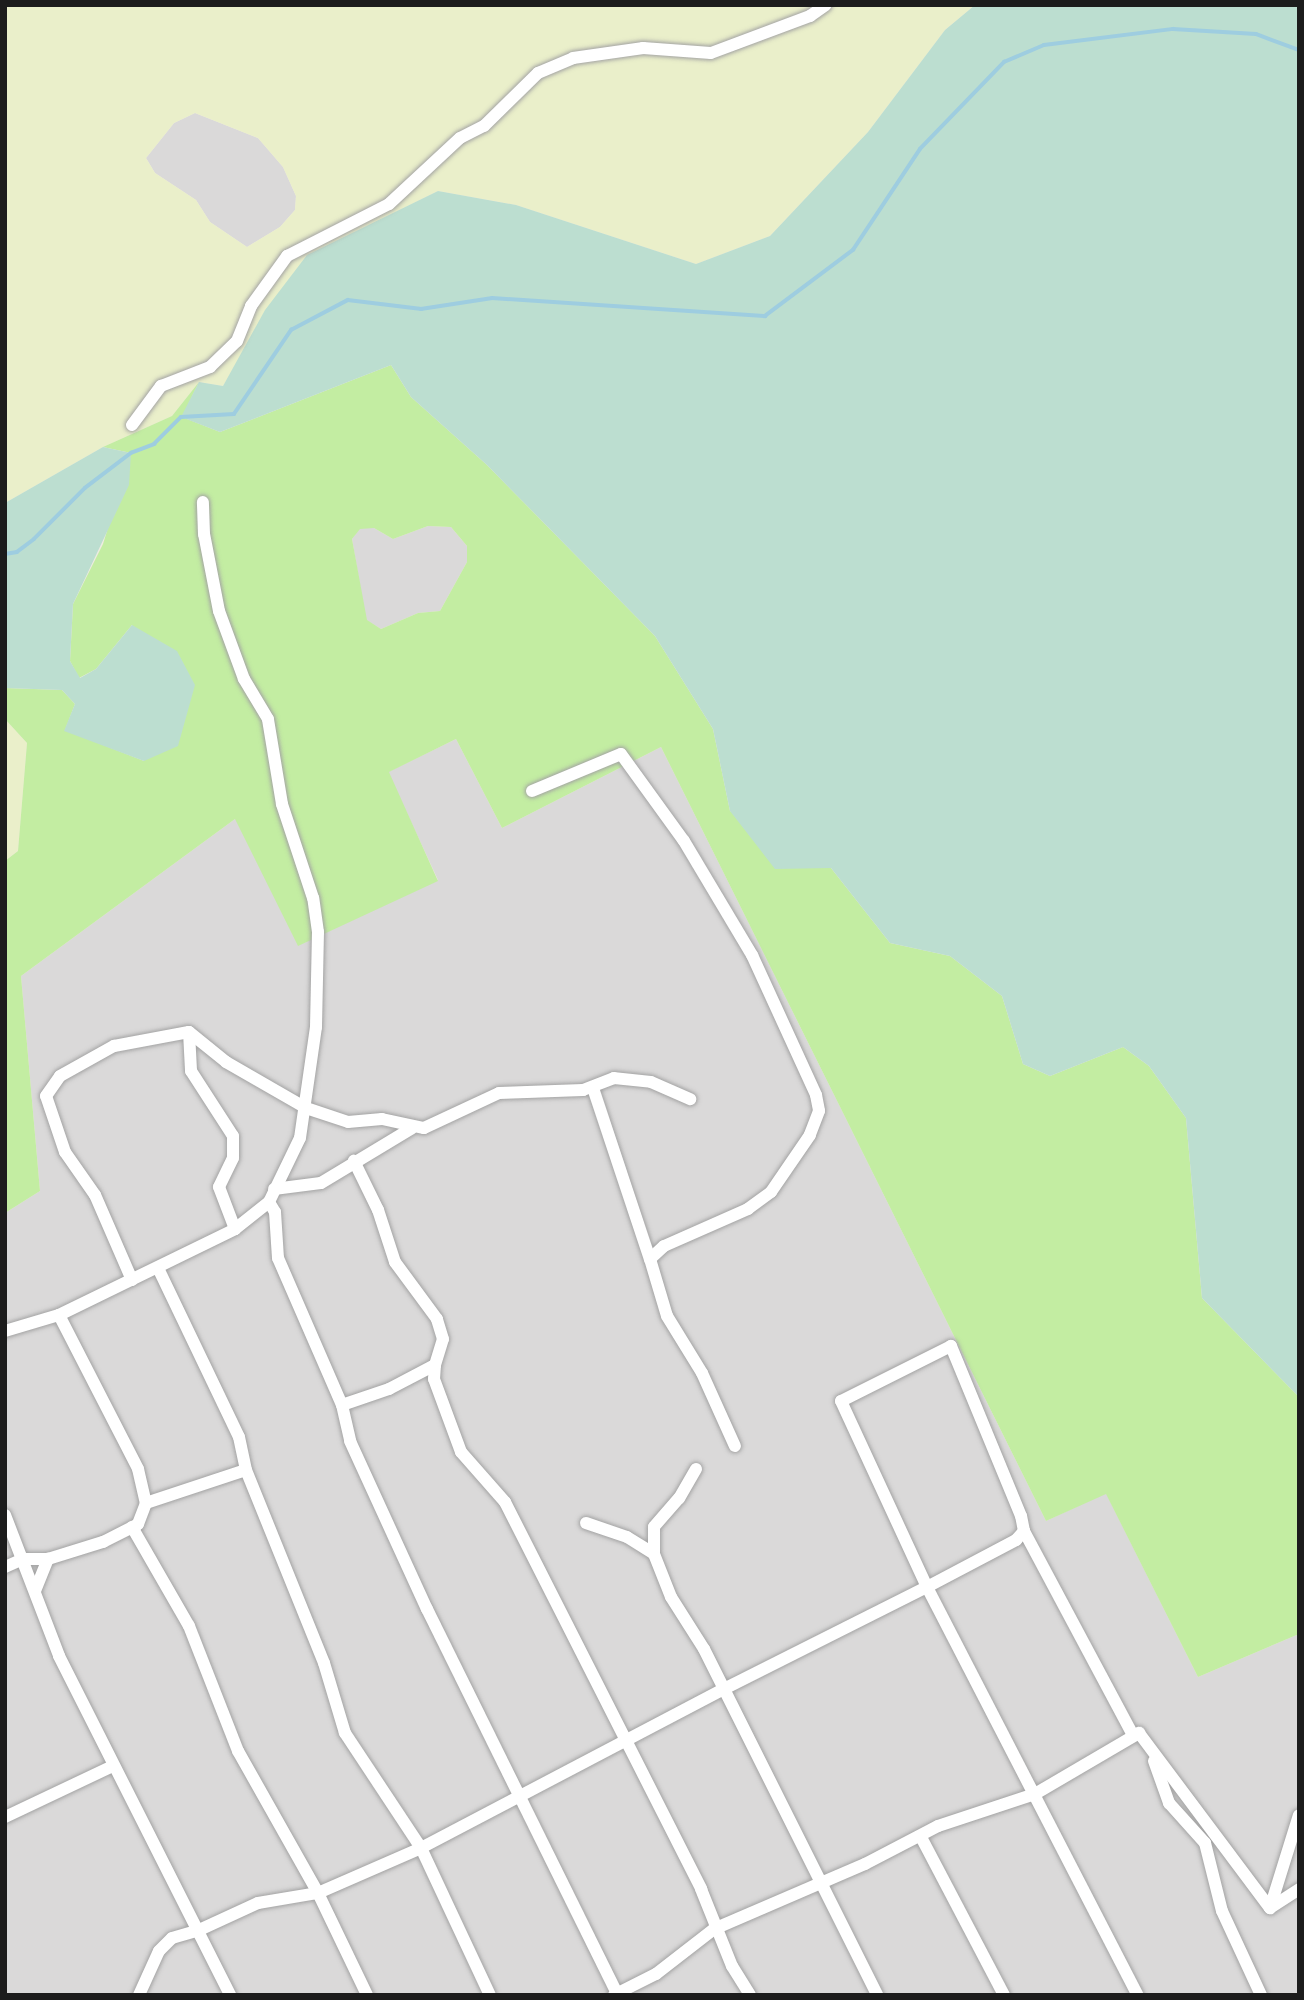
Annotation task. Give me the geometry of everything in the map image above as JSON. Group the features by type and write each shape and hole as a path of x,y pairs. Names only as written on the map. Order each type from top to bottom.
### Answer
{"street":[{"path":"132,425 161,386 210,367 237,341 251,306 287,256 389,204 460,138 484,126 538,73 573,58 643,48 711,53 810,16 826,5"},
{"path":"5,1331 58,1315 235,1229 271,1195 300,1138 306,1108 318,968 313,898 282,804 268,719 244,678 219,611 204,534 203,502"},
{"path":"532,791 621,754 684,841 752,955 816,1095 819,1111 810,1135 771,1192 748,1209 664,1246 650,1259"},
{"path":"189,1032 191,1072 233,1136 233,1158 219,1187 235,1229"},
{"path":"132,1280 95,1195 65,1152 46,1096 60,1076 114,1046 189,1032 226,1062 306,1108 348,1122 382,1119 412,1128 424,1128 514,1089 593,1088 614,1079 633,1079 690,1099"},
{"path":"593,1088 667,1316 702,1373 735,1446"},
{"path":"271,1195 321,1183 412,1128"},
{"path":"354,1161 378,1210 395,1262 441,1326 443,1339 434,1379 461,1452 505,1502 623,1744 695,1877 714,1928 750,1995"},
{"path":"271,1195 278,1258 342,1405 350,1441 389,1528 524,1797 617,1994 656,1974 714,1928 920,1837 938,1826 1035,1794 1136,1734"},
{"path":"158,1268 228,1410 246,1470 324,1662 345,1733 421,1849 491,1995"},
{"path":"5,1567 23,1559 48,1559 103,1542 142,1519 146,1503 138,1469 58,1315"},
{"path":"1138,1995 927,1587 841,1401 951,1346 1011,1488 1024,1531 1136,1734 1169,1802 1205,1843 1222,1911 1261,1995"},
{"path":"342,1405 389,1389 435,1365"},
{"path":"696,1469 680,1498 654,1527 654,1554 671,1597 704,1649 722,1690 877,1995"},
{"path":"146,1503 246,1470"},
{"path":"5,1515 58,1656 111,1767 230,1995"},
{"path":"586,1522 627,1537 654,1554"},
{"path":"132,1527 189,1626 238,1751 318,1893 366,1995"},
{"path":"139,1995 159,1951 172,1938 197,1931 258,1903 318,1893 421,1849 524,1797 722,1690 927,1587 1016,1540 1024,1531"},
{"path":"35,1591 48,1559"},
{"path":"1136,1734 1270,1908"},
{"path":"5,1817 111,1767"},
{"path":"1270,1908 1299,1815"},
{"path":"920,1837 1004,1995"},
{"path":"1270,1908 1299,1889"}],"shaded area":[{"path":"195,113 258,138 283,167 296,196 295,210 280,227 247,247 210,222 196,200 155,173 146,158 174,123"},
{"path":"428,526 451,527 467,546 467,562 440,611 418,613 381,629 366,620 352,539 360,528 374,528 393,539"},
{"path":"456,739 502,828 661,747 1046,1521 1106,1493 1198,1677 1299,1634 1299,1995 5,1995 5,1213 40,1191 21,976 235,819 438,880 388,772"}],"green space":[{"path":"5,5 975,5 945,30 868,132 770,236 696,264 516,205 438,191 360,230 240,358 223,386 199,382 172,416 103,447 5,503","holes":["195,113 258,138 283,167 296,196 295,210 280,227 247,247 210,222 196,200 155,173 146,158 174,123"]},
{"path":"975,5 1299,5 1299,1397 1202,1298 1186,1118 1149,1066 1123,1047 1050,1076 1023,1064 1002,996 950,956 890,943 831,868 775,869 730,811 713,729 655,636 487,465 411,397 391,365 220,432 181,417 199,382 223,386 265,310 307,255 438,191 516,205 696,264 770,236 868,132 945,30"},
{"path":"391,365 411,397 487,465 655,636 713,729 730,811 831,868 890,943 950,956 1002,996 1023,1064 1050,1076 1123,1047 1149,1066 1186,1118 1202,1298 1299,1397 1299,1634 1198,1677 1106,1494 1046,1521 661,747 502,828 456,739 389,772 438,881 298,946 235,819 21,976 40,1191 5,1213 5,861 18,851 27,743 5,719 5,688 62,690 75,704 65,730 144,761 132,625 96,669 79,678 70,661 73,604 103,544 131,453 103,447 172,416 199,382 182,417 220,432","holes":["428,526 451,527 467,546 467,562 440,611 418,613 381,629 367,620 352,539 360,529 374,528 393,539"]},
{"path":"103,447 131,453 129,485 73,604 70,661 80,678 96,669 132,625 177,651 195,685 178,746 144,761 64,731 75,704 62,690 5,688 5,503"},
{"path":"5,719 27,743 18,851 5,861"}],"waterway":[{"path":"5,554 17,552 34,539 85,488 131,453 154,444 181,417 234,414 291,330 348,300 421,309 492,298 765,316 853,250 920,149 1004,62 1044,45 1173,29 1256,34 1299,50"}]}
